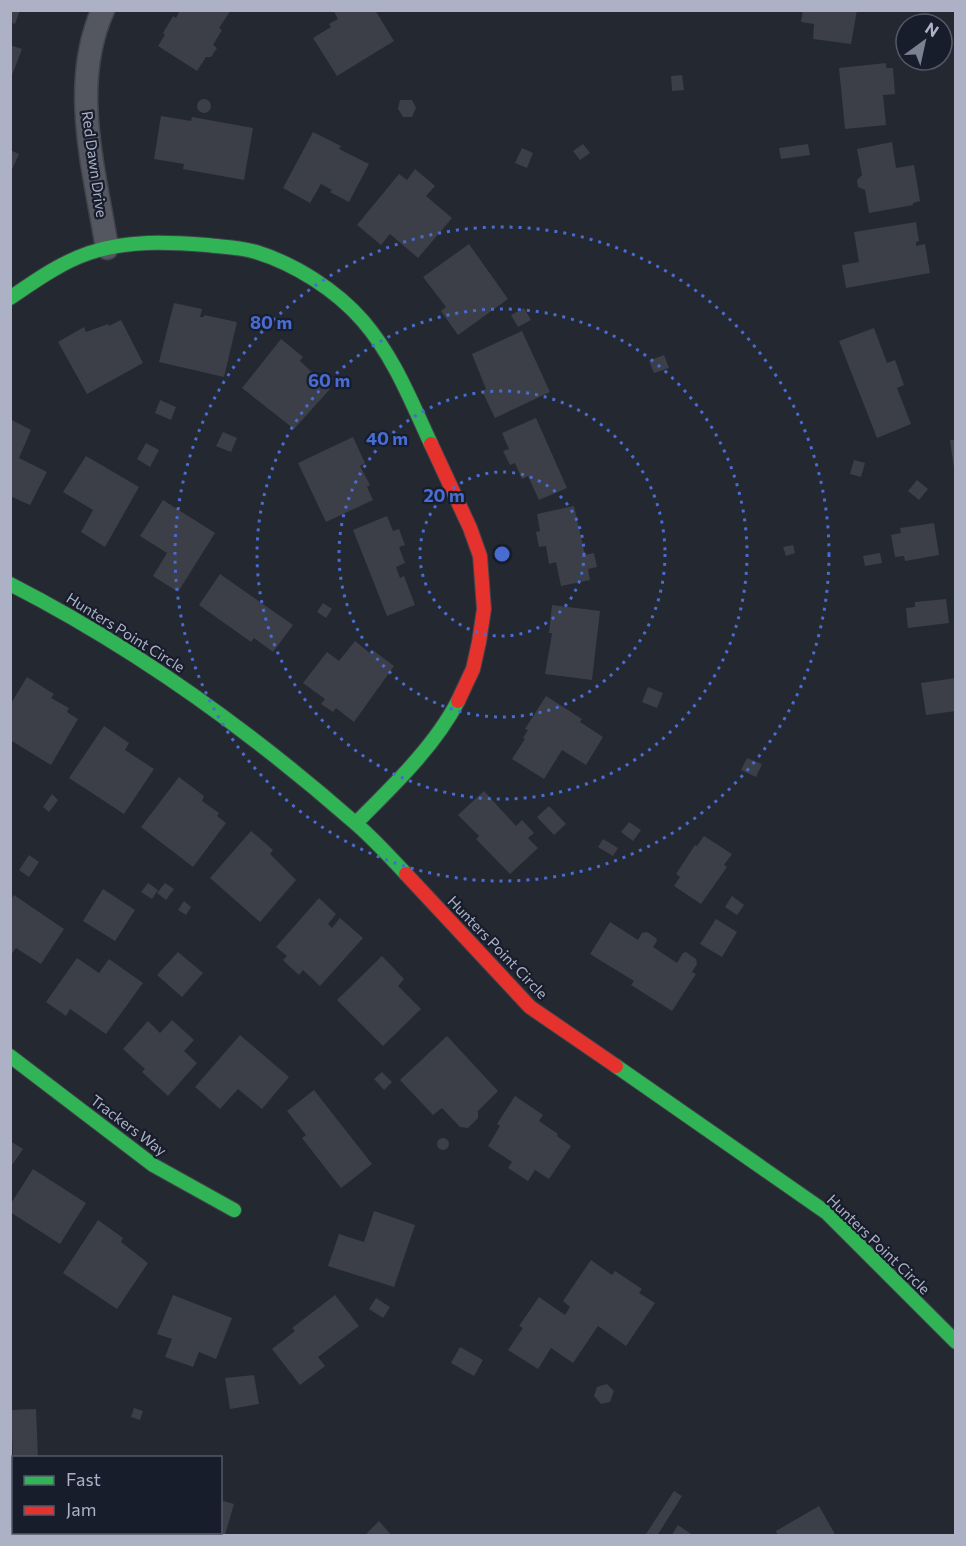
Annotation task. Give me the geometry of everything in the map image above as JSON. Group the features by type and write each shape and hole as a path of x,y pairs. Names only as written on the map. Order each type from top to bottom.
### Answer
{"street":[{"name":"Red Dawn Drive","path":"103,10 86,77 87,123 107,248"},
{"path":"10,298 70,262 97,250 163,241 244,249 294,270 321,286 353,310 379,340 394,363 470,528 480,556 484,609 473,669 446,724 385,794 356,823"},
{"name":"Hunters Point Circle","path":"10,584 61,611 200,698 356,823 530,1007 827,1213 956,1342"},
{"name":"Trackers Way","path":"10,1056 153,1165 234,1210"}],"building":[{"path":"10,10 20,10 15,24 10,22"},
{"path":"180,10 231,10 219,28 222,30 213,45 217,48 211,57 206,57 197,71 158,46 173,16 176,18"},
{"path":"333,10 375,10 394,41 337,76 313,38 331,27 329,24 338,19"},
{"path":"803,10 857,10 851,44 813,39 814,24 801,22"},
{"path":"10,45 22,49 11,78 10,78"},
{"path":"886,63 886,68 893,68 895,94 883,95 886,125 845,129 839,68"},
{"path":"682,75 684,90 672,91 671,76"},
{"path":"201,99 207,99 211,106 207,113 201,113 197,109 197,103"},
{"path":"400,100 412,100 416,108 412,117 403,117 398,109"},
{"path":"161,116 191,121 192,117 253,128 244,180 183,169 184,164 154,159"},
{"path":"313,132 341,146 339,149 369,164 349,202 330,192 332,190 321,184 310,203 283,188"},
{"path":"892,142 896,168 914,165 920,201 913,205 869,213 865,190 858,187 857,180 862,175 857,149"},
{"path":"583,144 590,153 580,160 573,151"},
{"path":"808,144 810,155 781,159 779,148"},
{"path":"522,148 533,153 527,168 515,163"},
{"path":"10,150 19,154 10,174"},
{"path":"415,169 435,186 426,196 452,218 418,258 390,234 381,245 357,225 399,174 407,180"},
{"path":"916,222 919,241 916,242 916,246 925,244 930,273 846,288 842,265 859,262 854,232"},
{"path":"469,244 508,299 458,335 441,311 446,307 423,277"},
{"path":"174,303 202,309 200,317 204,315 237,322 224,377 159,362"},
{"path":"524,308 531,320 518,327 511,315"},
{"path":"121,320 143,363 87,394 58,342 84,327 86,332"},
{"path":"874,328 887,363 895,360 904,385 897,388 911,424 877,438 839,341"},
{"path":"522,331 550,392 495,418 482,391 486,389 472,354"},
{"path":"281,339 303,357 300,361 330,389 294,429 242,388"},
{"path":"664,355 669,368 654,373 649,361"},
{"path":"160,400 176,407 171,420 155,413"},
{"path":"536,418 567,488 539,500 528,476 522,479 515,463 510,465 503,451 509,449 502,433"},
{"path":"10,419 31,430 19,458 47,472 30,505 10,496"},
{"path":"223,432 237,438 231,452 216,446"},
{"path":"353,437 365,463 360,466 370,485 367,487 373,500 326,522 298,463"},
{"path":"950,440 956,440 956,469 954,469"},
{"path":"146,443 159,450 150,467 137,459"},
{"path":"86,456 139,487 105,547 81,532 93,510 63,492"},
{"path":"854,460 865,463 861,477 850,474"},
{"path":"917,480 928,489 919,500 908,491"},
{"path":"163,500 215,533 178,592 153,576 167,553 140,536"},
{"path":"574,506 585,555 594,553 597,567 588,569 590,580 561,586 556,562 549,564 546,546 539,547 536,532 540,531 537,514"},
{"path":"387,516 393,531 399,529 405,545 399,547 405,563 396,567 400,578 404,576 415,605 387,616 353,530"},
{"path":"934,523 939,555 905,561 904,556 895,557 891,535 901,533 900,528"},
{"path":"793,545 795,553 786,556 783,547"},
{"path":"880,553 882,563 865,566 863,556"},
{"path":"220,574 293,625 273,652 254,638 251,642 199,605"},
{"path":"946,599 949,623 908,628 906,608 915,607 915,602"},
{"path":"323,603 332,609 326,618 317,612"},
{"path":"552,605 600,611 592,680 545,674 552,633 549,633"},
{"path":"355,641 371,654 374,651 394,666 354,722 336,708 333,712 321,704 325,699 303,683 327,652 339,661"},
{"path":"27,677 54,694 51,698 69,708 67,712 78,719 51,765 10,740 10,705"},
{"path":"956,678 956,711 926,715 921,683"},
{"path":"648,687 663,693 657,708 642,702"},
{"path":"546,696 582,719 580,722 603,737 586,765 562,750 544,779 512,759 525,739 523,738 528,730 525,729"},
{"path":"104,726 129,743 125,750 154,769 124,814 69,778"},
{"path":"747,758 762,764 756,777 741,770"},
{"path":"179,777 204,796 202,801 219,813 217,816 226,823 193,867 141,827"},
{"path":"484,791 516,826 522,820 534,833 528,838 538,848 510,874 476,839 479,836 458,815"},
{"path":"52,794 58,800 49,812 43,807"},
{"path":"549,806 566,824 554,835 537,817"},
{"path":"629,822 641,830 633,841 621,832"},
{"path":"251,831 273,850 270,854 296,880 260,922 210,878"},
{"path":"704,836 732,854 724,865 727,867 701,904 674,886 680,877 676,874 695,845 697,846"},
{"path":"603,839 618,848 613,856 598,847"},
{"path":"29,855 39,862 29,877 19,870"},
{"path":"148,883 158,890 152,899 141,892"},
{"path":"165,883 174,889 166,900 157,893"},
{"path":"103,889 135,910 115,941 83,921"},
{"path":"14,895 64,929 41,964 16,948 10,956 10,901"},
{"path":"732,896 744,905 737,915 725,907"},
{"path":"319,898 336,914 328,924 332,928 340,918 363,938 320,986 303,970 299,975 283,960 287,956 276,947"},
{"path":"184,901 191,907 186,915 178,910"},
{"path":"716,919 737,932 722,957 700,944"},
{"path":"610,922 638,940 642,933 647,932 656,938 657,941 653,947 677,963 686,952 696,959 697,964 692,972 696,974 672,1011 631,985 634,981 590,954"},
{"path":"178,952 203,973 182,997 157,975"},
{"path":"382,956 404,979 398,986 421,1009 383,1046 337,1000"},
{"path":"77,958 99,973 109,959 143,983 106,1034 70,1009 66,1016 46,1002"},
{"path":"172,1020 194,1040 184,1051 197,1063 168,1096 142,1072 145,1069 123,1049 148,1021 160,1033"},
{"path":"240,1035 289,1077 262,1109 238,1089 220,1109 195,1087"},
{"path":"447,1036 498,1091 478,1111 478,1118 468,1128 460,1127 442,1108 433,1115 400,1080"},
{"path":"382,1072 392,1082 384,1090 374,1079"},
{"path":"314,1090 372,1164 341,1188 302,1138 306,1135 287,1111"},
{"path":"515,1096 543,1115 539,1121 571,1146 549,1179 535,1170 528,1181 508,1168 512,1162 488,1146 500,1126 497,1124"},
{"path":"445,1138 449,1144 445,1150 441,1150 437,1142"},
{"path":"10,1141 23,1149 10,1168"},
{"path":"33,1169 86,1203 60,1244 10,1212 10,1205"},
{"path":"374,1211 415,1225 394,1287 328,1266 339,1234 364,1242"},
{"path":"98,1220 123,1238 121,1242 148,1263 117,1309 63,1273"},
{"path":"591,1260 612,1275 615,1271 642,1289 639,1293 655,1303 626,1346 598,1326 573,1363 551,1348 538,1369 508,1350 523,1328 519,1326 539,1297 565,1315 570,1307 563,1301"},
{"path":"173,1295 232,1318 216,1359 199,1352 193,1367 165,1357 172,1339 157,1334"},
{"path":"335,1295 359,1326 318,1357 325,1366 300,1385 272,1349 295,1331 292,1328"},
{"path":"376,1298 390,1307 383,1318 369,1309"},
{"path":"460,1347 483,1360 474,1376 451,1363"},
{"path":"254,1375 259,1404 230,1409 225,1378"},
{"path":"607,1384 614,1391 610,1402 601,1404 594,1396 597,1387"},
{"path":"134,1408 143,1411 140,1420 131,1417"},
{"path":"36,1409 38,1456 13,1456 11,1410"},
{"path":"10,1473 12,1473 12,1526 10,1526"},
{"path":"674,1491 682,1496 657,1536 647,1536 646,1534"},
{"path":"222,1501 234,1504 225,1535 220,1534 222,1534"},
{"path":"819,1506 836,1536 778,1536 776,1531"},
{"path":"379,1521 392,1536 364,1536"},
{"path":"678,1525 694,1536 671,1536"},
{"path":"177,1534 195,1534 195,1536"}],"traffic: fast":[{"path":"10,298 68,262 89,253 118,246 147,243 207,245 244,249 271,257 314,279 363,321 393,364 431,444"},
{"path":"10,584 102,635 190,692 314,788 354,822 406,874"},
{"path":"356,823 425,750 458,701"},
{"path":"10,1056 153,1165 234,1210"},
{"path":"616,1066 827,1213 956,1342"}],"traffic: jam":[{"path":"431,444 470,528 480,556 484,609 479,642 473,669 458,701"},
{"path":"406,874 530,1007 616,1066"}]}
